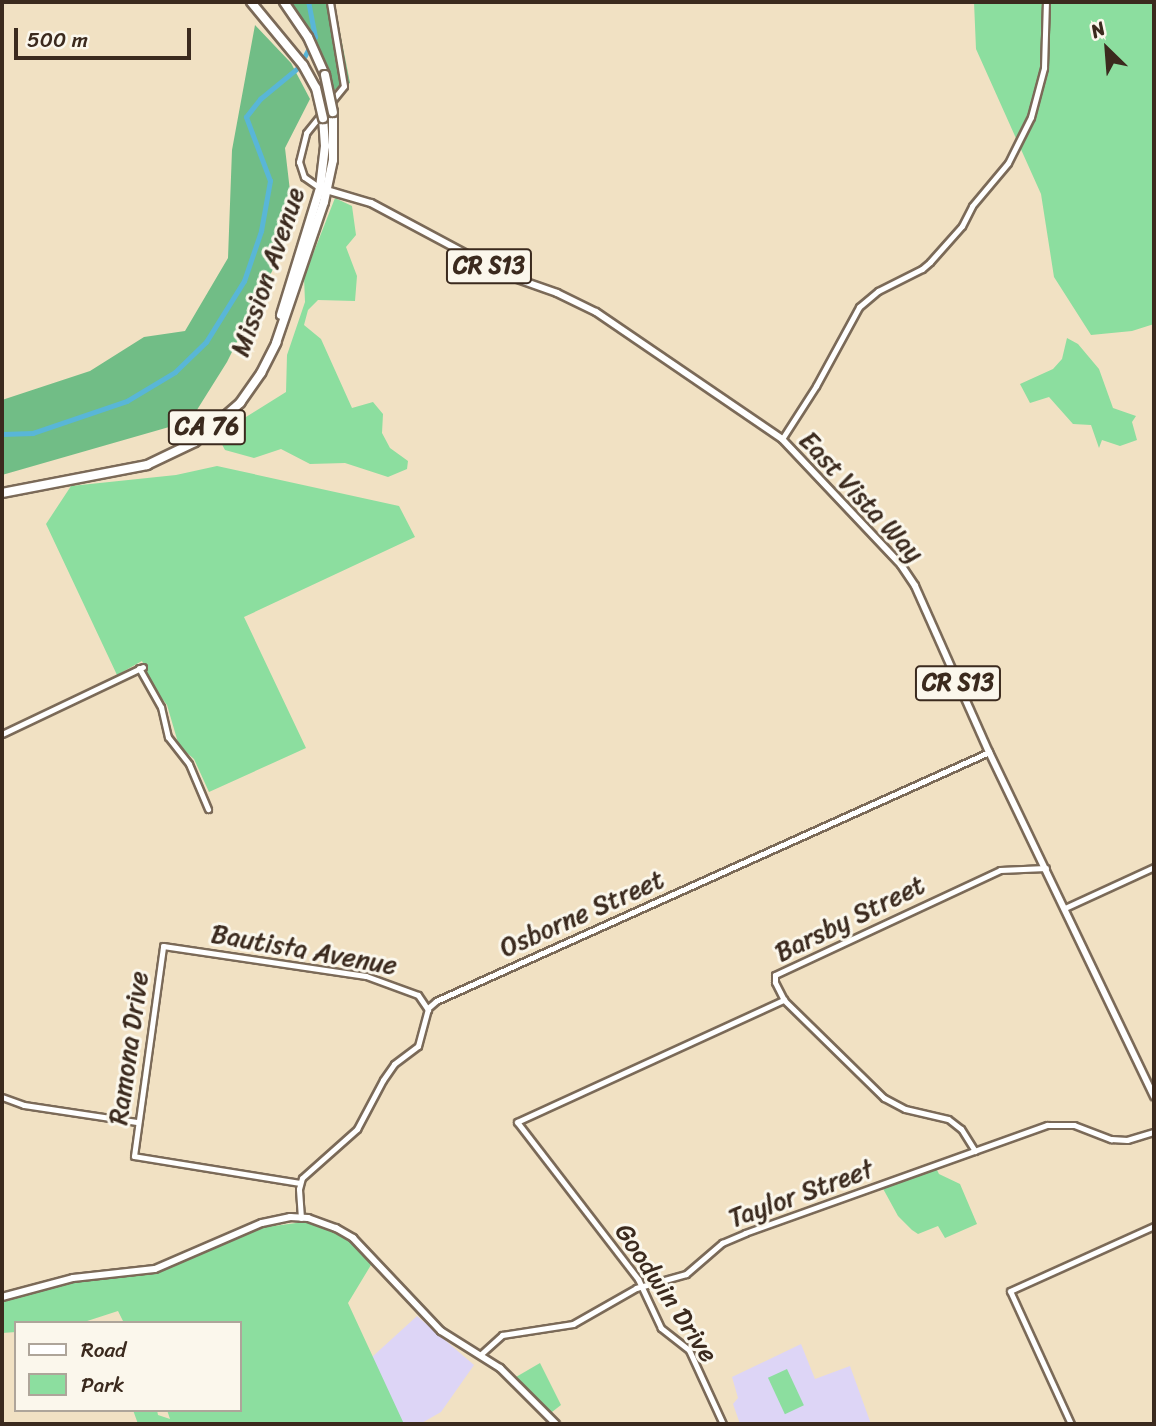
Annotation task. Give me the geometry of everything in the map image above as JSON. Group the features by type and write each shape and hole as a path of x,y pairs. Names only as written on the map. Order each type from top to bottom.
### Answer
{"highway":[{"name":"Mission Avenue","path":"251,2 303,65 316,88 323,118 324,189"},
{"name":"Mission Avenue","path":"2,491 148,460 189,440 220,415 247,386 268,350 324,189 334,151 332,112 317,55 284,2"}],"main road":[{"name":"East Vista Way","path":"324,189 371,203 506,275 576,301 782,439 908,574 989,752 1154,1097"},
{"path":"2,1297 73,1278 155,1269 261,1223 301,1217 327,1223 354,1238 441,1331 500,1368 556,1424"}],"street":[{"path":"324,189 304,177 299,162 306,133 344,86 330,2"},
{"path":"782,439 816,386 859,307 878,291 923,268 962,226 972,206 1008,163 1031,117 1044,68 1046,2"},
{"path":"2,734 141,668 161,707 168,737 189,764 208,809"},
{"name":"Osborne Street","path":"428,1010 446,996 989,752"},
{"name":"Barsby Street","path":"517,1122 784,1000 775,982 778,971 1000,870 1046,867"},
{"path":"1065,908 1154,867"},
{"name":"Bautista Avenue","path":"163,946 366,976 418,995 428,1010"},
{"name":"Ramona Drive","path":"163,946 134,1156 300,1183"},
{"path":"784,1000 884,1098 905,1109 948,1119 961,1129 975,1151"},
{"path":"301,1217 300,1183 307,1173 357,1129 394,1064 418,1046 428,1010"},
{"path":"2,1097 24,1105 138,1122"},
{"name":"Goodwin Drive","path":"517,1122 625,1261 641,1286 661,1328 689,1350 723,1424"},
{"name":"Taylor Street","path":"480,1355 502,1335 573,1324 641,1286 686,1274 722,1243 745,1233 975,1151 1057,1124 1074,1125 1111,1139 1128,1140 1154,1132"},
{"path":"1071,1424 1010,1291 1154,1226"}],"shaded area":[{"path":"417,1316 474,1365 441,1412 420,1424 378,1424 360,1368"},
{"path":"801,1344 815,1379 850,1366 871,1424 740,1424 733,1404 738,1398 732,1377"}],"green space":[{"path":"291,2 334,2 350,83 334,90 322,55"},
{"path":"974,2 1154,2 1154,324 1132,331 1091,335 1054,277 1041,194 976,49"},
{"path":"255,25 291,63 310,99 285,148 290,191 284,247 227,362 190,421 2,475 2,400 90,371 144,337 185,331 228,258 232,150"},
{"path":"335,198 352,206 356,235 346,247 357,276 355,301 318,300 308,310 304,325 321,339 352,408 373,402 383,414 382,433 390,448 408,461 407,469 388,477 345,463 310,464 281,449 254,458 225,450 217,435 286,392 287,355 305,302 304,277"},
{"path":"1067,338 1078,344 1099,369 1113,408 1136,416 1132,422 1137,440 1120,446 1102,440 1099,448 1091,425 1073,424 1049,397 1030,403 1020,384 1053,369 1062,359"},
{"path":"217,466 399,506 415,537 244,617 306,748 209,792 194,759 179,746 167,705 154,688 142,661 117,675 46,524 71,486 176,475"},
{"path":"935,1166 939,1174 960,1184 977,1224 945,1238 938,1226 918,1234 912,1230 898,1216 881,1185"},
{"path":"311,1221 347,1235 374,1260 348,1303 404,1424 138,1424 134,1412 157,1412 158,1415 170,1419 168,1412 242,1412 242,1321 123,1321 118,1311 87,1321 14,1321 14,1332 2,1333 2,1297 42,1285 116,1274 149,1275 259,1228"},
{"path":"540,1363 561,1405 548,1415 516,1377"},
{"path":"787,1369 804,1405 785,1414 768,1378"}],"waterway":[{"path":"2,434 33,433 127,401 175,372 206,342 244,281 261,231 270,181 246,117 260,99 299,67 315,37 308,2"}]}
